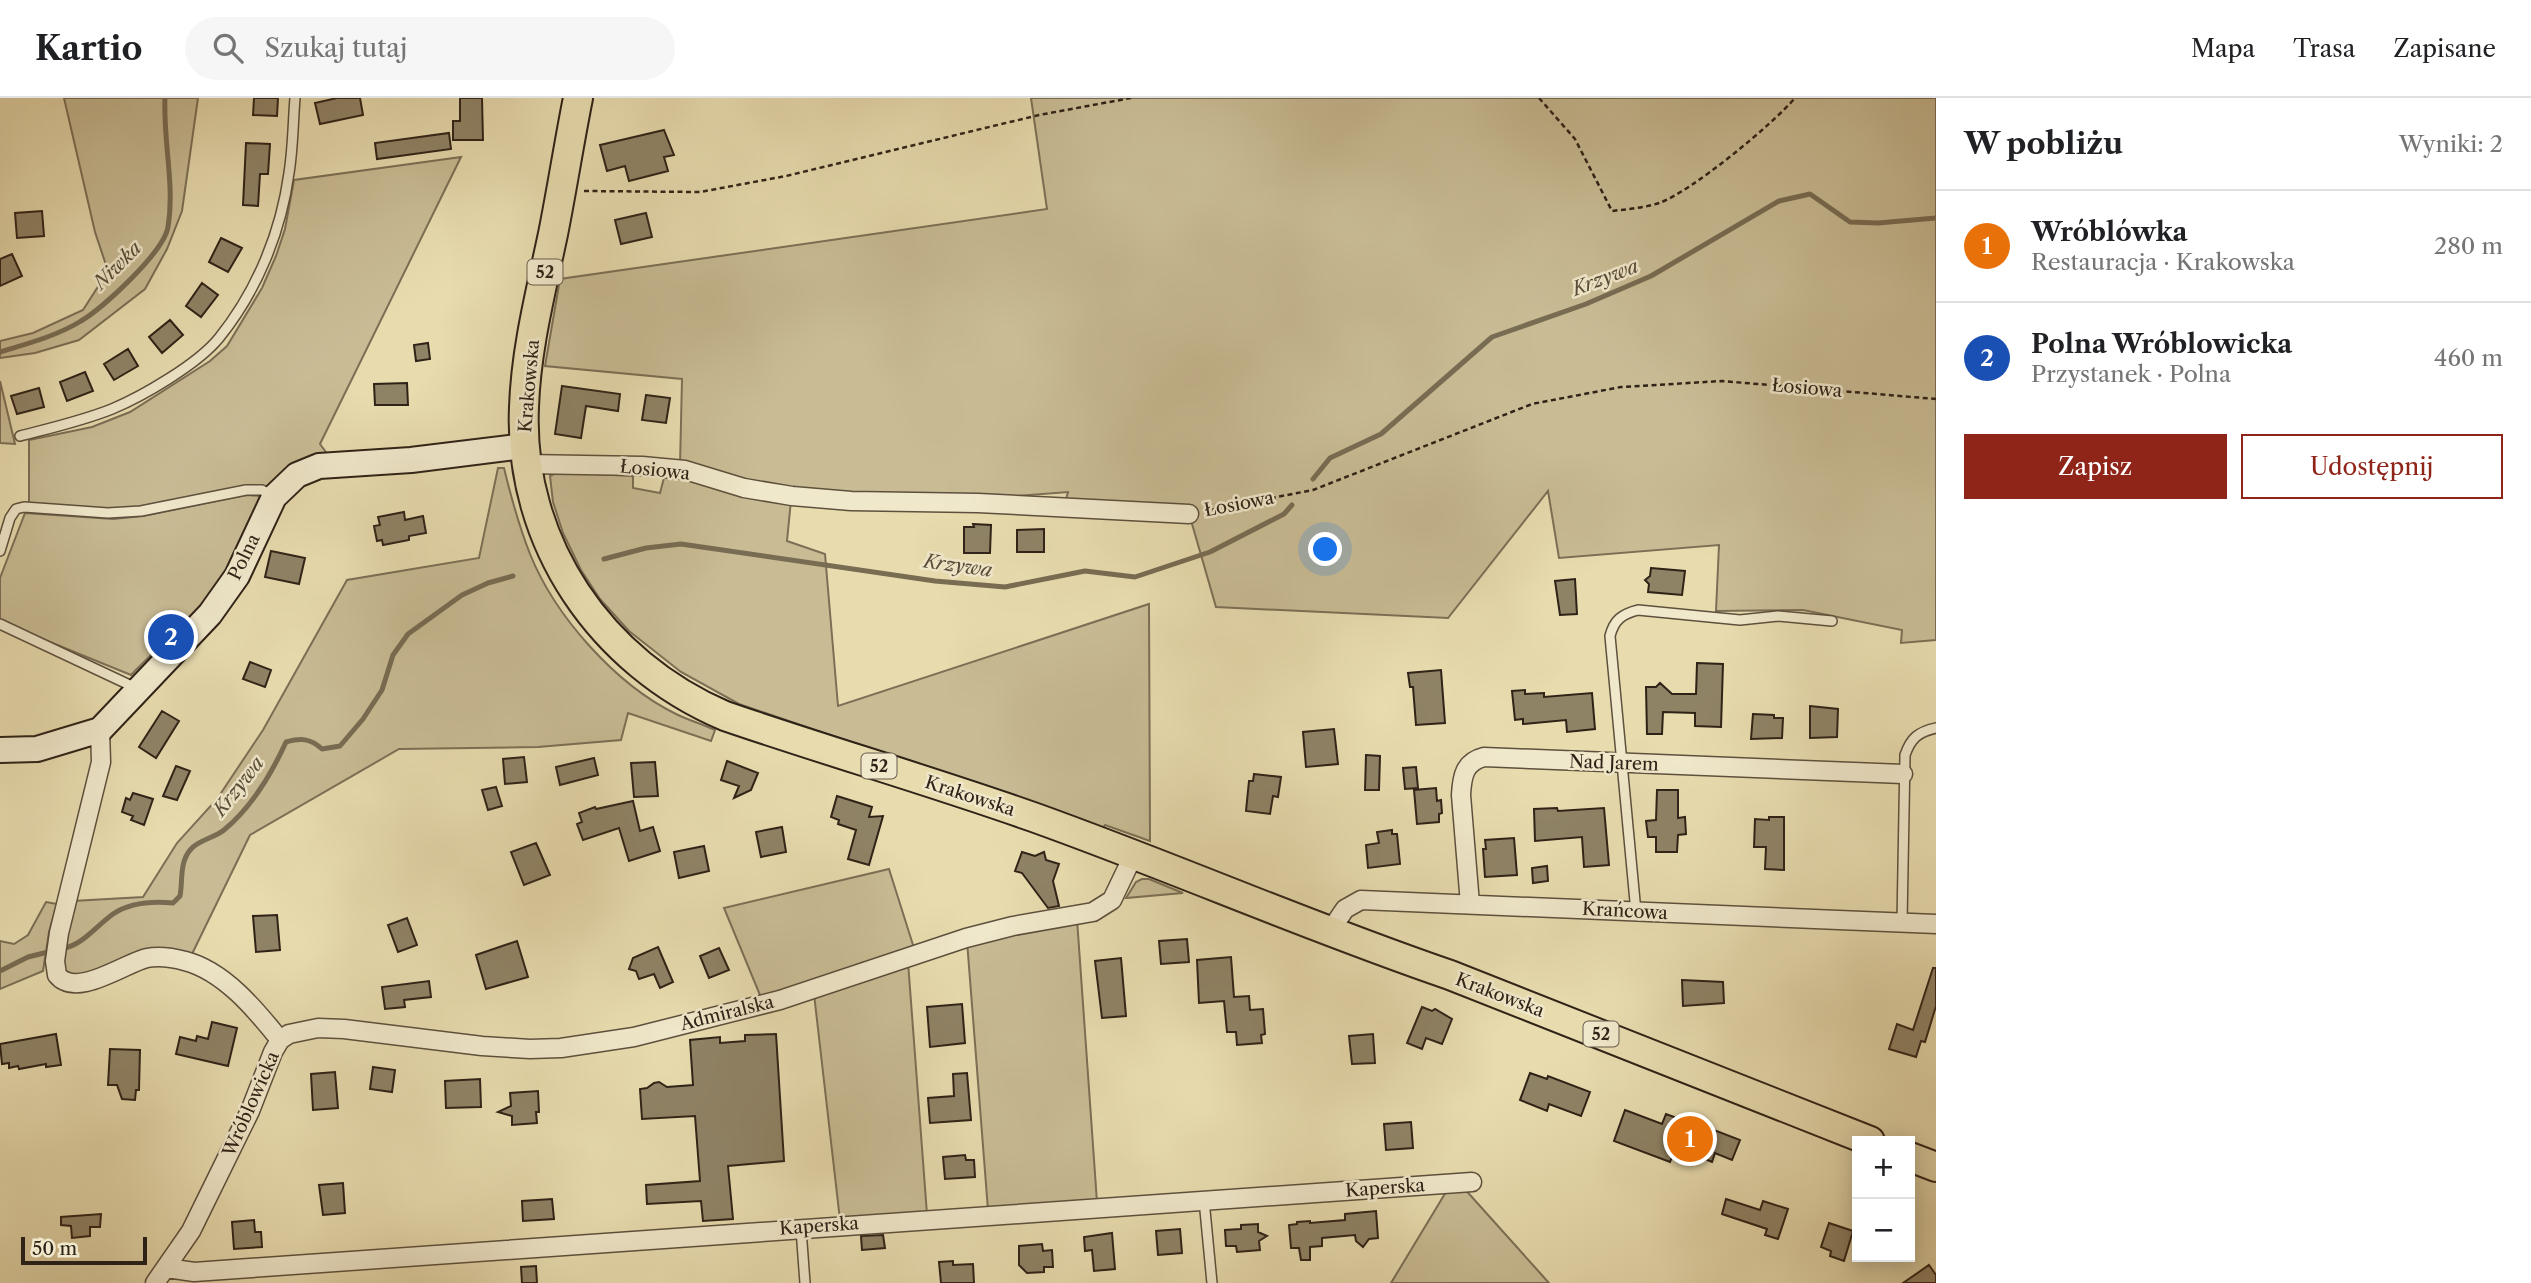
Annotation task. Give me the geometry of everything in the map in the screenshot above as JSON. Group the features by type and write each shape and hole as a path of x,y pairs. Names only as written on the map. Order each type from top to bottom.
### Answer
{"main road":[{"name":"Krakowska","path":"578,98 528,361 524,407 525,455 535,507 546,539 571,588 606,634 657,679 724,716 994,804 1134,854 1451,975 1857,1136"},
{"path":"1915,1159 1936,1167"}],"street":[{"name":"Polna","path":"100,730 210,614 237,576 274,497 297,475 319,466 525,455"},
{"name":"Łosiowa","path":"525,455 685,470 744,488 792,496 851,501 978,503 1189,514"},
{"path":"0,750 37,749 100,730"},
{"name":"Wróblowicka","path":"100,730 102,762 59,933 55,961 57,975 61,980 76,984 150,957 186,961 211,973 236,992 280,1040 250,1111 197,1220 155,1283"},
{"name":"Nad Jarem","path":"1470,904 1461,795 1462,778 1473,760 1484,757 1903,774"},
{"name":"Admiralska","path":"280,1040 300,1030 318,1028 530,1049 634,1037 753,1008 966,938 1048,919 1093,912 1112,900 1134,854"},
{"name":"Krańcowa","path":"1330,931 1345,909 1361,900 1936,924"},
{"name":"Kaperska","path":"167,1268 194,1272 518,1251 801,1227 1472,1182"}],"lane":[{"path":"20,436 115,408 201,356 218,340 259,274 272,243 283,208 290,171 295,98"},
{"path":"0,551 10,518 16,509 24,507 108,513 141,511 246,490 261,489 274,497"},
{"path":"1636,912 1610,636 1612,627 1625,613 1638,610 1740,620 1778,617 1832,621"},
{"path":"0,624 138,689"},
{"path":"1902,923 1905,755 1910,742 1917,735 1936,728"},
{"path":"1204,1200 1212,1283"},
{"path":"801,1227 804,1283"}],"path":[{"path":"561,191 700,192 786,176 1039,115 1131,98"},
{"path":"1539,98 1575,139 1612,211 1635,209 1662,202 1687,187 1772,122 1795,98"},
{"name":"Łosiowa","path":"1189,514 1313,490 1532,404 1621,387 1722,381 1936,399"}],"shaded area":[{"path":"64,98 198,98 182,211 167,249 145,289 79,340 35,353 0,358 0,341 33,333 83,310 108,271 95,232"},
{"path":"1031,98 1936,98 1936,640 1901,643 1902,630 1803,610 1716,611 1719,545 1559,558 1548,491 1448,618 1216,607 1188,510 1065,503 1068,492 977,499 792,491 680,466 682,379 545,366 560,279 1047,209"},
{"path":"461,157 320,444 328,455 267,487 249,487 141,507 108,509 29,503 29,440 92,427 130,412 210,361 227,346 262,288 276,256 285,229 294,180"},
{"path":"0,381 15,444 0,443"},
{"path":"498,468 504,468 530,554 555,601 571,624 610,667 631,685 676,714 715,730 711,741 628,713 621,740 538,747 399,749 250,835 191,956 98,970 78,976 68,974 60,961 73,901 143,897 177,843 217,799 263,730 347,580 479,558"},
{"path":"558,472 633,476 633,488 660,493 665,474 791,500 787,541 825,554 838,706 1149,604 1150,841 1105,825 1103,828 739,704 681,672 629,631 600,599 581,570 563,533 553,502 550,476"},
{"path":"246,495 260,496 244,536 224,574 199,607 131,675 13,627 0,619 0,578 25,513 113,519 143,516"},
{"path":"889,869 914,948 762,1000 724,908"},
{"path":"1149,879 1183,893 1126,898 1136,882"},
{"path":"46,902 57,904 49,932 43,971 0,989 0,941 14,944 28,935"},
{"path":"1077,919 1097,1202 988,1210 967,941"},
{"path":"908,962 927,1214 840,1220 814,994"},
{"path":"1462,1186 1549,1283 1391,1283 1449,1187"}],"building":[{"path":"254,98 278,98 277,116 253,115"},
{"path":"337,98 360,98 363,115 320,124 315,103"},
{"path":"460,98 482,98 483,140 453,140 453,121 460,121"},
{"path":"664,130 674,155 664,157 668,171 629,181 625,166 607,171 600,145"},
{"path":"449,133 451,149 377,159 375,143"},
{"path":"246,143 270,144 268,174 260,174 258,206 243,205"},
{"path":"42,211 44,236 17,238 15,213"},
{"path":"646,213 652,237 621,244 615,220"},
{"path":"221,238 242,248 228,272 209,262"},
{"path":"12,254 22,276 0,286 0,259"},
{"path":"202,283 218,295 201,317 186,306"},
{"path":"170,320 183,335 162,353 149,337"},
{"path":"428,343 430,359 416,361 414,345"},
{"path":"128,349 138,366 114,380 104,364"},
{"path":"85,372 93,391 67,401 60,382"},
{"path":"407,383 408,405 375,405 374,384"},
{"path":"562,386 620,394 618,411 586,406 581,438 555,434"},
{"path":"39,388 44,407 17,414 11,396"},
{"path":"646,395 670,398 666,423 642,420"},
{"path":"404,512 405,520 423,516 426,533 409,536 409,540 383,545 382,540 377,541 374,526 380,525 378,517"},
{"path":"973,524 991,525 990,553 964,553 964,527 974,527"},
{"path":"1044,529 1044,552 1017,552 1017,530"},
{"path":"271,551 305,558 299,584 265,577"},
{"path":"1651,568 1685,571 1682,595 1648,592 1649,584 1645,580 1650,576"},
{"path":"1575,579 1577,614 1560,615 1555,581"},
{"path":"250,662 271,670 265,687 243,679"},
{"path":"1697,663 1723,664 1721,727 1695,726 1695,713 1663,712 1662,734 1647,734 1646,687 1656,687 1660,683 1672,694 1696,694"},
{"path":"1441,670 1445,723 1416,725 1413,687 1410,687 1408,673"},
{"path":"1525,690 1525,694 1544,693 1544,697 1592,693 1595,729 1567,732 1566,720 1523,724 1523,719 1515,720 1512,691"},
{"path":"1810,706 1838,709 1837,737 1810,738"},
{"path":"162,711 179,721 156,758 139,747"},
{"path":"1753,714 1783,718 1782,738 1751,739"},
{"path":"1334,729 1338,764 1306,767 1303,732"},
{"path":"1366,755 1380,756 1379,790 1365,790"},
{"path":"524,757 527,782 505,784 503,759"},
{"path":"594,758 598,775 560,785 556,767"},
{"path":"727,761 758,773 751,790 734,798 739,786 721,780"},
{"path":"655,762 658,796 634,797 631,763"},
{"path":"176,766 190,771 177,800 163,796"},
{"path":"1416,767 1418,788 1405,789 1403,768"},
{"path":"1254,774 1281,777 1278,797 1273,796 1270,814 1246,811 1249,781 1253,781"},
{"path":"496,787 502,806 488,810 482,790"},
{"path":"1436,788 1437,801 1441,800 1442,813 1439,814 1439,822 1417,824 1414,790"},
{"path":"1657,790 1678,790 1678,818 1685,817 1686,834 1678,835 1677,852 1656,852 1656,837 1648,837 1646,821 1656,820"},
{"path":"133,793 153,799 144,825 131,820 133,816 122,812 126,798 130,800"},
{"path":"837,796 872,807 869,817 883,816 869,865 848,859 856,830 838,824 839,820 831,817"},
{"path":"633,801 640,831 653,827 660,851 629,861 619,828 583,840 577,824 582,822 579,813 595,807 596,809"},
{"path":"1557,808 1558,811 1604,808 1609,865 1584,867 1582,837 1535,841 1534,809"},
{"path":"1769,817 1784,817 1784,870 1765,869 1766,847 1754,847 1755,819 1769,820"},
{"path":"782,827 786,852 761,857 756,832"},
{"path":"1392,830 1392,834 1397,834 1400,864 1368,868 1366,845 1379,843 1377,832"},
{"path":"1514,838 1517,875 1485,877 1485,840"},
{"path":"536,843 550,875 524,885 511,852"},
{"path":"704,846 709,871 679,878 674,852"},
{"path":"1022,852 1035,856 1044,852 1046,860 1059,864 1053,881 1059,906 1048,908 1022,873 1015,871"},
{"path":"1547,866 1548,881 1533,883 1532,868"},
{"path":"277,915 280,950 256,952 253,916"},
{"path":"407,918 417,945 398,952 388,925"},
{"path":"1187,939 1189,962 1161,964 1159,941"},
{"path":"517,941 528,977 486,989 476,955"},
{"path":"658,947 673,982 660,988 654,974 639,979 636,971 629,969 633,958"},
{"path":"719,948 729,970 709,978 700,956"},
{"path":"1231,957 1234,997 1249,996 1250,1010 1263,1009 1265,1034 1261,1035 1262,1043 1237,1045 1236,1032 1227,1032 1224,1001 1199,1003 1197,960"},
{"path":"1121,958 1126,1016 1102,1018 1095,961"},
{"path":"1933,968 1936,968 1936,1006 1925,1042 1921,1041 1916,1057 1889,1049 1897,1024 1913,1030"},
{"path":"1682,980 1723,982 1724,1003 1683,1006"},
{"path":"429,981 431,997 404,1000 405,1007 385,1009 382,987"},
{"path":"962,1004 965,1043 930,1047 927,1007"},
{"path":"1422,1007 1432,1011 1435,1009 1452,1019 1442,1044 1426,1038 1422,1049 1407,1043"},
{"path":"212,1022 237,1028 228,1066 176,1054 180,1037 196,1041 197,1036 208,1039"},
{"path":"56,1034 61,1065 46,1067 46,1064 19,1069 18,1066 9,1068 9,1063 2,1064 0,1044"},
{"path":"776,1034 784,1161 728,1166 733,1219 703,1221 701,1201 647,1204 646,1185 700,1181 695,1116 642,1119 640,1089 659,1082 667,1087 693,1085 690,1040 720,1037 720,1043 745,1041 745,1035"},
{"path":"1373,1034 1375,1063 1352,1064 1349,1036"},
{"path":"110,1049 140,1050 139,1090 136,1090 135,1100 122,1099 117,1085 108,1085"},
{"path":"373,1067 395,1070 392,1092 370,1089"},
{"path":"335,1072 338,1108 313,1110 311,1074"},
{"path":"967,1073 971,1120 930,1123 928,1098 954,1096 953,1074"},
{"path":"1530,1073 1547,1079 1548,1076 1590,1092 1581,1116 1549,1104 1547,1111 1520,1100"},
{"path":"480,1079 481,1107 446,1108 445,1081"},
{"path":"538,1091 537,1123 512,1125 512,1116 498,1112 511,1106 510,1093"},
{"path":"1625,1110 1662,1124 1666,1114 1685,1121 1686,1117 1740,1140 1732,1160 1715,1153 1712,1162 1695,1155 1691,1165 1672,1157 1670,1162 1614,1141"},
{"path":"1411,1122 1413,1148 1386,1150 1384,1124"},
{"path":"965,1155 966,1160 974,1160 975,1177 945,1179 943,1157"},
{"path":"343,1183 345,1213 323,1215 319,1185"},
{"path":"552,1199 554,1219 523,1221 522,1201"},
{"path":"1726,1199 1760,1210 1763,1201 1788,1209 1778,1239 1765,1235 1767,1229 1722,1214"},
{"path":"1376,1211 1378,1238 1369,1239 1363,1247 1356,1241 1355,1235 1322,1238 1322,1246 1310,1247 1310,1260 1301,1260 1299,1248 1291,1248 1289,1225 1297,1222 1345,1220 1345,1214"},
{"path":"101,1214 100,1227 90,1227 90,1236 72,1238 71,1226 61,1225 61,1217"},
{"path":"254,1220 255,1232 261,1232 262,1247 234,1249 232,1222"},
{"path":"1829,1223 1852,1231 1844,1261 1830,1256 1831,1251 1821,1247"},
{"path":"1258,1224 1258,1232 1267,1236 1259,1241 1260,1250 1237,1252 1236,1246 1226,1246 1225,1230"},
{"path":"1180,1229 1182,1253 1158,1255 1156,1231"},
{"path":"1112,1233 1115,1269 1094,1271 1092,1250 1085,1251 1084,1237"},
{"path":"883,1235 885,1248 862,1250 861,1236"},
{"path":"1042,1244 1043,1251 1052,1250 1053,1267 1044,1267 1044,1272 1027,1273 1019,1265 1019,1246"},
{"path":"953,1261 953,1265 973,1264 974,1283 941,1283 939,1262"},
{"path":"1929,1265 1936,1275 1936,1283 1903,1283"},
{"path":"536,1266 537,1283 522,1283 521,1267"}],"waterway":[{"name":"Niwka","path":"0,352 52,335 81,321 117,292 145,264 164,238 170,211 165,98"},
{"name":"Krzywa","path":"1313,479 1330,458 1381,434 1492,337 1586,304 1651,276 1779,201 1810,194 1850,222 1878,223 1936,218"},
{"name":"Krzywa","path":"604,559 646,548 681,544 935,581 1005,587 1085,571 1135,577 1210,552 1284,514 1292,505"},
{"name":"Krzywa","path":"62,949 83,939 113,914 127,907 150,902 173,903 180,896 187,854 198,843 224,830 252,801 286,742 305,740 322,749 340,746 363,719 382,690 393,655 408,634 462,595 488,583 513,576"},
{"name":"Krzywa","path":"0,971 28,957 52,951"}],"place":[{"name":"Polna Wróblowicka","path":"171,637"},
{"name":"Wróblówka","path":"1690,1139"}]}
